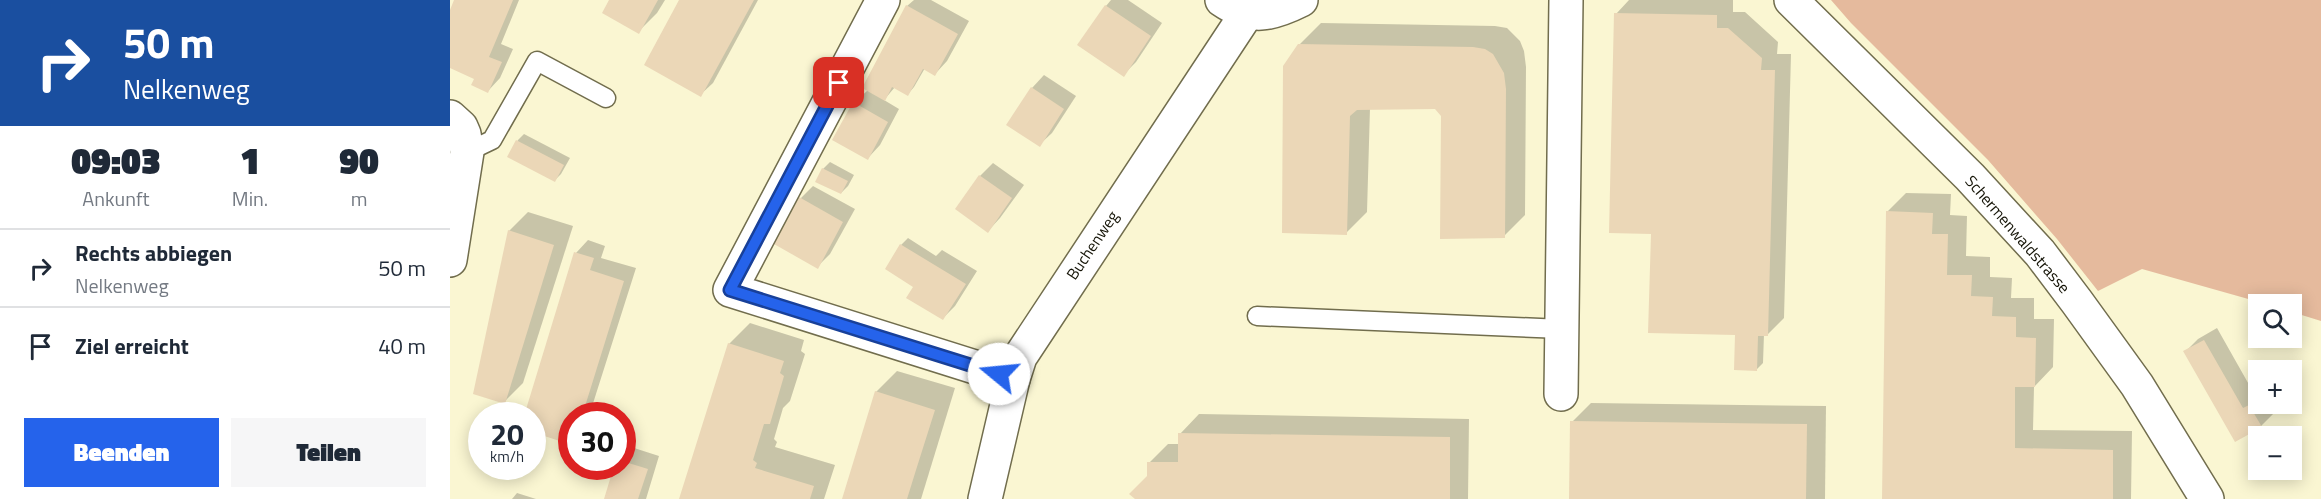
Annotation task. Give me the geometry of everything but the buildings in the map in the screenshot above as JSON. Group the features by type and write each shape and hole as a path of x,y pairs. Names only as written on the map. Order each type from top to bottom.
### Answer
{"street":[{"path":"883,0 730,290 1013,379"},
{"path":"1234,6 1255,14 1282,10 1301,0"},
{"path":"1561,394 1566,0"},
{"name":"Schermenwaldstrasse","path":"1791,0 1970,177 2040,253 2137,385 2207,499"},
{"name":"Buchenweg","path":"985,499 1020,357 1234,6"},
{"path":"450,117 461,127 467,142 450,260"}],"lane":[{"path":"467,152 492,140 537,61 606,98"},
{"path":"1257,316 1562,329"}],"shaded area":[{"path":"1831,0 2321,0 2321,321 2302,315 2302,294 2248,294 2248,299 2142,269 2098,291 2057,239 1988,160 1851,23"}],"route":[{"path":"839,83 730,290 999,374"}]}
